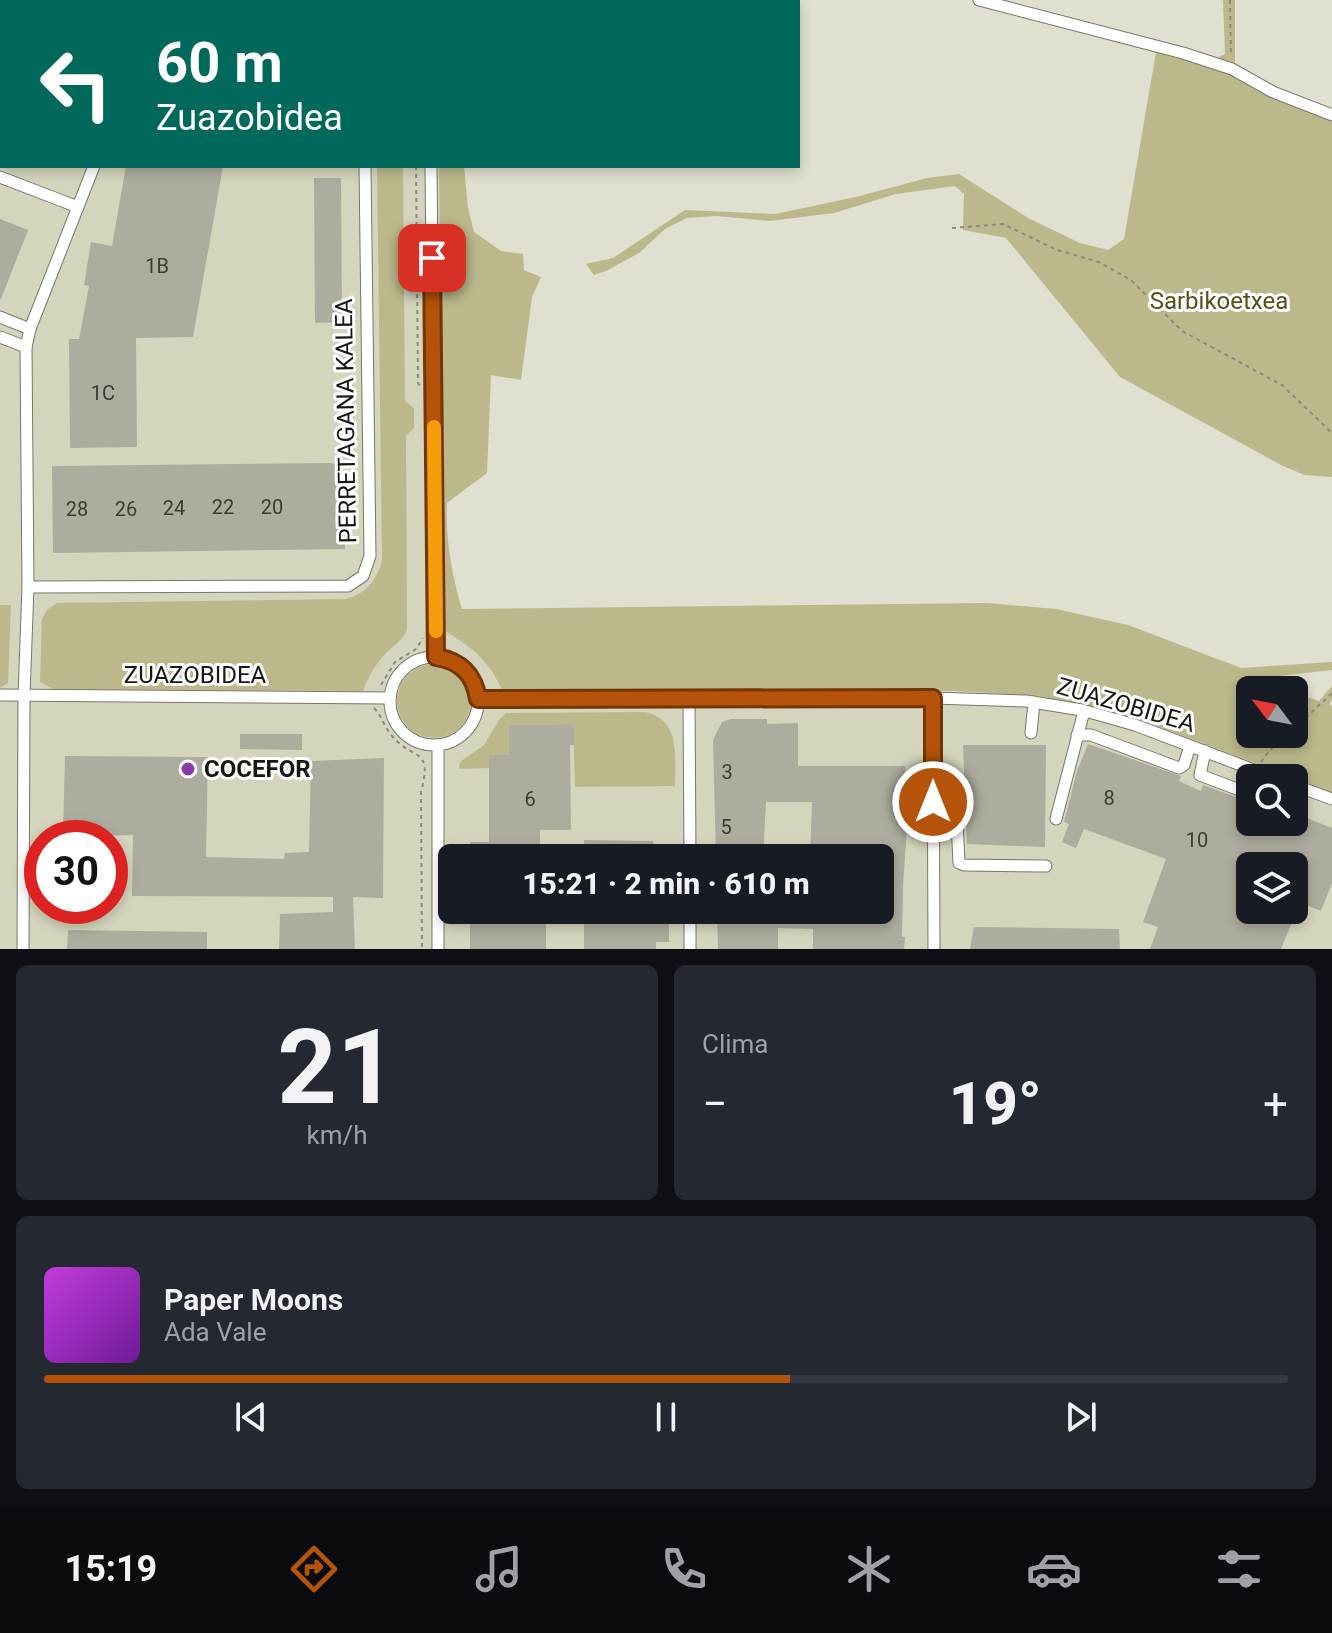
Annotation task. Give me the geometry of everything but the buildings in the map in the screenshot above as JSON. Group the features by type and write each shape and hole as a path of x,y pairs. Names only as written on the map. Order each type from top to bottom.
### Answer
{"street":[{"path":"979,0 1183,53 1232,69 1273,92 1332,115"},
{"path":"23,949 24,695 28,587 26,347 30,329 93,168"},
{"name":"PERRETAGANA KALEA","path":"28,587 348,586 363,576 370,556 365,168"},
{"path":"431,168 436,657"},
{"path":"0,177 78,207"},
{"path":"0,317 30,329"},
{"path":"0,337 26,347"},
{"path":"436,657 457,663 466,670 472,678 478,699 474,721 459,738 427,745 407,736 394,719 390,698 400,673 423,658 436,657"},
{"name":"ZUAZOBIDEA","path":"0,695 390,698"},
{"path":"933,698 934,949"},
{"name":"ZUAZOBIDEA","path":"478,699 933,698 1034,702 1135,725 1237,764"},
{"path":"689,699 690,844"},
{"path":"1031,733 1034,702"},
{"path":"1056,819 1084,711"},
{"path":"1077,735 1091,735 1179,768 1184,765 1190,746"},
{"path":"438,745 438,949"},
{"path":"1205,751 1200,775 1236,789"},
{"path":"957,781 959,863 1046,866"},
{"path":"1308,790 1332,799"},
{"path":"933,802 956,801"},
{"path":"690,924 690,949"}],"path":[{"path":"1230,0 1232,69"},
{"path":"416,168 418,383 422,390"},
{"path":"952,228 1003,224 1057,250 1099,262 1131,280 1182,331 1282,385 1332,433"},
{"path":"422,949 421,792 425,781 425,762 392,736 373,708 373,698 395,662 420,645 424,634"},
{"path":"1308,716 1332,693"}],"shaded area":[{"path":"0,168 439,168 443,630 485,659 502,691 1005,693 1039,696 1140,720 1257,764 1236,764 1236,836 1308,836 1308,783 1332,792 1332,949 0,949"}],"green space":[{"path":"1223,0 1235,0 1235,64 1218,57 1225,54"},
{"name":"Sarbikoetxea","path":"1156,52 1223,71 1258,91 1332,120 1332,477 1305,475 1283,466 1120,377 1006,238 963,230 964,194 955,186 896,194 834,213 770,221 717,216 687,218 665,229 639,253 606,271 594,275 586,264 613,258 685,210 775,214 927,178 959,174 1030,219 1080,243 1108,250 1124,239"},
{"path":"377,168 403,168 405,401 414,408 414,428 406,436 405,634 377,663 363,691 53,689 40,682 42,619 47,610 57,603 345,599 359,594 374,580 382,560"},
{"path":"439,168 464,168 474,232 501,251 523,254 524,270 541,277 532,297 521,380 491,375 487,473 447,503 450,556 462,609 988,603 1056,609 1128,625 1241,668 1332,662 1332,670 1279,676 1236,676 1236,748 1308,748 1308,697 1319,701 1332,686 1329,704 1332,706 1332,792 1308,783 1308,764 1257,764 1140,720 1039,696 953,691 502,691 492,671 462,642 443,630"},
{"path":"0,605 11,605 8,683 0,688"},
{"path":"434,664 448,667 460,675 468,687 471,701 468,715 460,727 448,735 434,738 420,735 408,727 400,715 397,701 400,687 408,675 420,667"},
{"path":"644,712 656,716 670,730 675,751 675,786 575,787 573,724 510,725 509,745 541,755 489,755 489,768 459,769 460,762 484,745 506,713"}],"slow traffic":[{"path":"434,427 436,631"}],"place":[{"name":"COCEFOR","path":"188,769"}],"route":[{"path":"432,258 436,657 457,663 466,670 477,688 478,699 933,698 933,802"}]}
